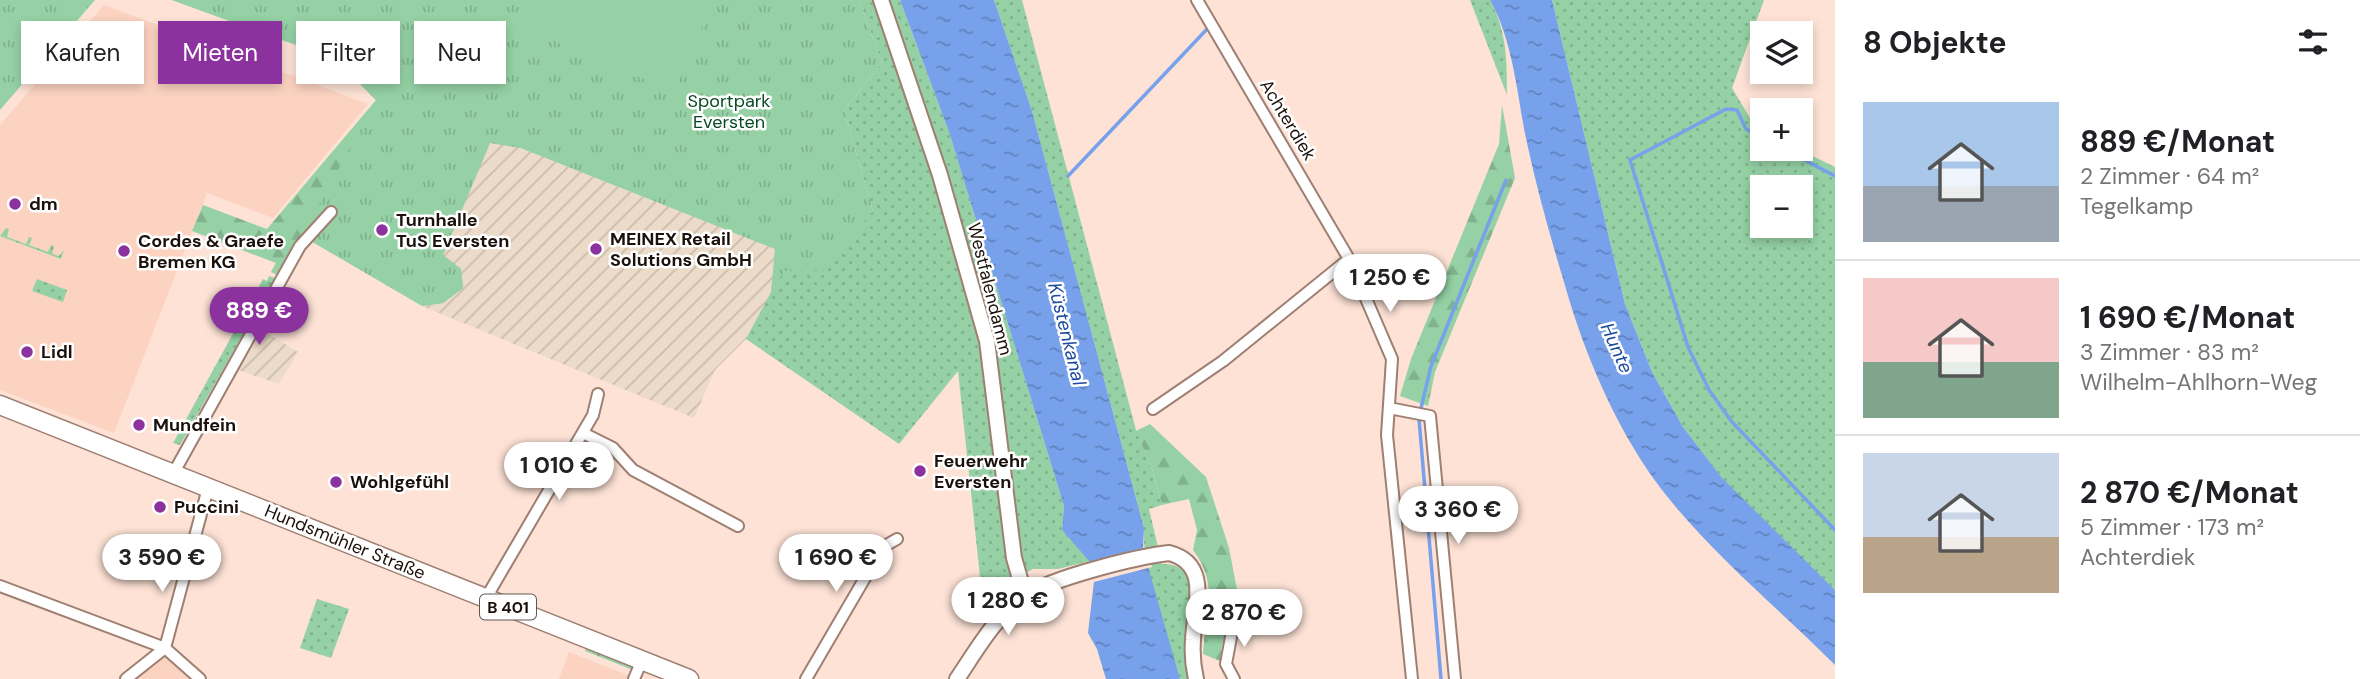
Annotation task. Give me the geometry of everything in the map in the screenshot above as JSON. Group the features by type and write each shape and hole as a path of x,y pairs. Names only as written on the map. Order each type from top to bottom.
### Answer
{"main road":[{"name":"Hundsmühler Straße","path":"0,405 690,679"}],"street":[{"name":"Westfalendamm","path":"881,0 940,176 987,341 1014,558 1025,596"},
{"name":"Achterdiek","path":"1197,0 1349,259 1392,359 1387,435 1409,679"},
{"path":"173,474 300,246 331,212"},
{"path":"1153,410 1223,361 1349,259"},
{"path":"486,598 593,415 598,394"},
{"path":"1389,408 1430,416 1455,679"},
{"path":"583,433 613,448 633,470 738,526"},
{"path":"126,679 165,648 208,488"},
{"path":"806,679 883,547 897,539"},
{"path":"957,679 990,632 1025,596 1080,575 1158,555 1179,556 1196,576 1199,604 1193,638 1196,679"},
{"path":"0,586 165,648 200,679"},
{"path":"1234,621 1226,664 1234,679"},
{"path":"634,679 642,660"}],"shaded area":[{"path":"104,5 158,25 158,84 282,84 282,72 296,77 296,84 315,84 368,104 273,218 207,193 114,433 0,390 0,125 36,84 144,84 144,21 90,21"},
{"path":"490,142 521,148 776,249 771,292 764,311 746,339 715,370 694,418 422,306 443,303 443,255"},
{"path":"262,330 298,352 279,384 238,370"},
{"path":"165,648 200,679 126,679"},
{"path":"569,652 638,679 559,679"}],"green space":[{"path":"0,0 95,0 77,21 21,21 22,84 0,110"},
{"path":"172,0 278,0 325,21 296,21 296,45 282,40 282,21 230,21"},
{"name":"Sportpark Eversten","path":"172,0 859,0 882,63 844,110 873,211 825,270 784,271 771,292 775,249 521,148 490,142 443,255 461,269 463,288 443,303 422,306 302,236 376,100 360,84 400,84 400,21 296,21 296,45 282,40 282,21 230,21"},
{"path":"531,0 714,0 674,92 519,26"},
{"path":"859,0 900,0 949,132 1064,506 1062,530 1090,561 1058,569 1033,569 982,595 958,371 899,444 746,339 771,292 776,249 521,148 490,143 443,255 461,269 463,288 443,303 422,306 491,118 873,211 844,110 882,63"},
{"path":"994,0 1022,0 1136,430 1152,469 1162,505 1149,509 1162,564 1174,565 1183,571 1188,579 1190,601 1186,646 1190,679 1180,679 1156,604 1144,547 1144,528 1032,111"},
{"path":"1470,0 1490,0 1496,12 1505,46 1507,95"},
{"path":"1552,0 1764,0 1756,21 1750,21 1750,38 1732,88 1750,118 1750,161 1813,161 1813,156 1835,167 1835,590 1721,478 1683,427 1652,372 1625,304"},
{"path":"360,84 389,84 320,218 294,246 277,275 271,272 276,263 192,231 203,205 267,229 376,100"},
{"path":"1502,105 1515,178 1435,372 1428,406 1400,396 1411,359 1499,144"},
{"path":"6,228 9,229 7,237 26,244 29,237 32,238 29,245 48,252 51,245 54,246 52,254 59,256 64,250 61,259 0,236"},
{"path":"269,276 275,278 180,445 173,443 263,279 267,281"},
{"path":"37,279 67,290 63,302 32,291"},
{"path":"1150,424 1206,477 1229,548 1238,595 1222,645 1220,661 1203,654 1209,588 1201,563 1193,550 1197,530 1189,499 1162,505 1152,469 1136,431"},
{"path":"317,599 349,609 331,658 300,648"},
{"path":"587,647 631,663 633,670 585,651"}],"water":[{"name":"Küstenkanal","path":"900,0 994,0 1032,111 1144,528 1143,549 1180,679 1106,679 1097,649 1088,633 1094,581 1090,562 1062,530 1064,506 949,132"},
{"name":"Hunte","path":"1490,0 1552,0 1625,304 1652,372 1683,427 1721,477 1835,590 1835,665 1689,522 1652,476 1620,424 1582,339 1573,310 1535,178 1510,52"}],"pier":[{"path":"1147,548 1152,567 1090,583 1087,564"}],"waterway":[{"path":"1068,176 1209,27"},
{"path":"1750,131 1746,129 1737,110 1726,109 1630,160 1688,347 1709,390 1732,422 1835,530"},
{"path":"1806,161 1835,176"},
{"path":"1421,408 1431,366 1506,180"},
{"path":"1419,419 1441,679"}],"place":[{"name":"dm","path":"15,204"},
{"name":"Turnhalle TuS Eversten","path":"382,230"},
{"name":"MEINEX Retail Solutions GmbH","path":"596,249"},
{"name":"Cordes & Graefe Bremen KG","path":"124,251"},
{"name":"Lidl","path":"27,352"},
{"name":"Mundfein","path":"139,425"},
{"name":"Feuerwehr Eversten","path":"920,471"},
{"name":"Wohlgefühl","path":"336,482"},
{"name":"Puccini","path":"160,507"}]}
